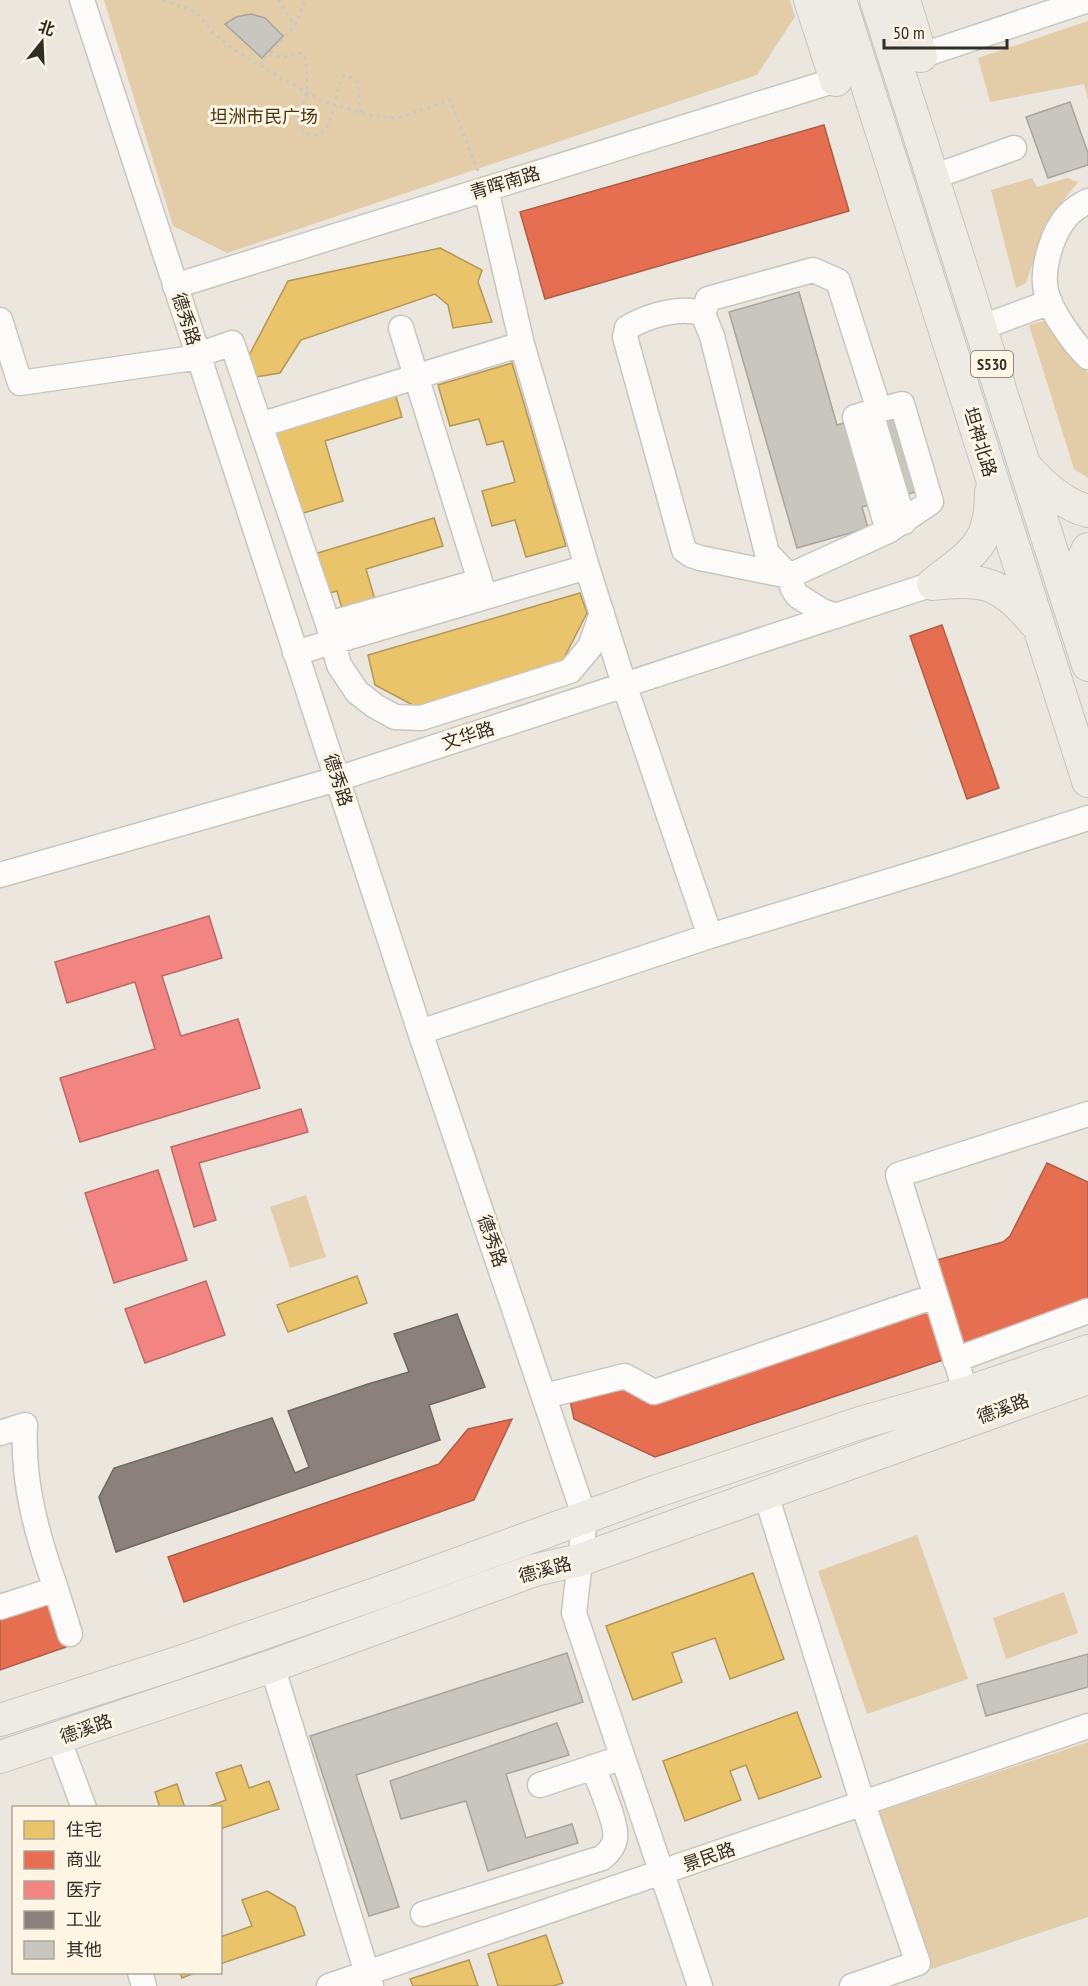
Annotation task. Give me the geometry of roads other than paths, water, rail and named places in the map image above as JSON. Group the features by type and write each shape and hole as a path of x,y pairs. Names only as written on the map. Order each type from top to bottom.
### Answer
{"main road":[{"path":"810,0 836,80"},
{"name":"坦神北路","path":"876,0 909,60 933,177 1088,665"},
{"path":"904,0 909,60"},
{"path":"824,42 840,3"},
{"name":"坦神北路","path":"840,3 1088,781"},
{"path":"1024,465 1039,482 1079,508 1088,511"},
{"path":"933,584 971,554 987,532 991,504 991,478"},
{"path":"1075,626 1075,594 1082,561 1088,549"},
{"path":"933,584 971,581 999,588 1022,607 1039,628"},
{"name":"德溪路","path":"0,1720 188,1659 657,1491 860,1423 966,1393 1088,1351"},
{"name":"德溪路","path":"0,1757 272,1666 535,1570 580,1560 1088,1378"}],"street":[{"name":"德秀路","path":"82,0 420,1032 585,1518 574,1612 700,1986"},
{"path":"909,60 1088,0"},
{"name":"青晖南路","path":"175,286 836,80"},
{"path":"933,177 1014,148"},
{"path":"486,189 522,344 587,567 624,684 710,936"},
{"path":"1088,201 1070,213 1058,230 1049,251 1046,290 1050,302 1069,333 1088,357"},
{"path":"836,616 807,602 767,553 711,336 703,314 708,299 813,270 838,281 880,411"},
{"path":"980,328 1050,302"},
{"path":"703,314 692,309 637,322 627,328 625,337 684,549 700,558 791,583 903,521 931,502 902,404 855,417 903,521"},
{"path":"0,320 20,383 199,356 232,343 339,665 357,692 375,706 395,717 421,718 570,671 590,647 602,613"},
{"path":"401,328 483,589"},
{"path":"260,425 522,344"},
{"path":"296,653 330,633 483,589 587,567"},
{"path":"777,635 787,611 791,583"},
{"name":"文华路","path":"0,875 337,779 933,584"},
{"path":"420,1032 710,936 1088,818"},
{"path":"966,1393 898,1175 1086,1118"},
{"path":"545,1396 625,1376 654,1392 935,1296"},
{"path":"955,1360 1088,1311"},
{"path":"0,1433 25,1425 27,1476 32,1517 70,1634"},
{"path":"766,1495 863,1804 918,1964 852,1986"},
{"path":"0,1607 56,1589"},
{"path":"272,1666 369,1980"},
{"name":"景民路","path":"329,1986 369,1980 533,1917 1088,1726"},
{"path":"58,1738 83,1806"},
{"path":"540,1785 623,1757"},
{"path":"423,1914 602,1858 609,1852 615,1841 616,1829 593,1767"},
{"path":"522,1883 533,1917"}],"park label":[{"name":"坦洲市民广场","path":"264,117"}]}
